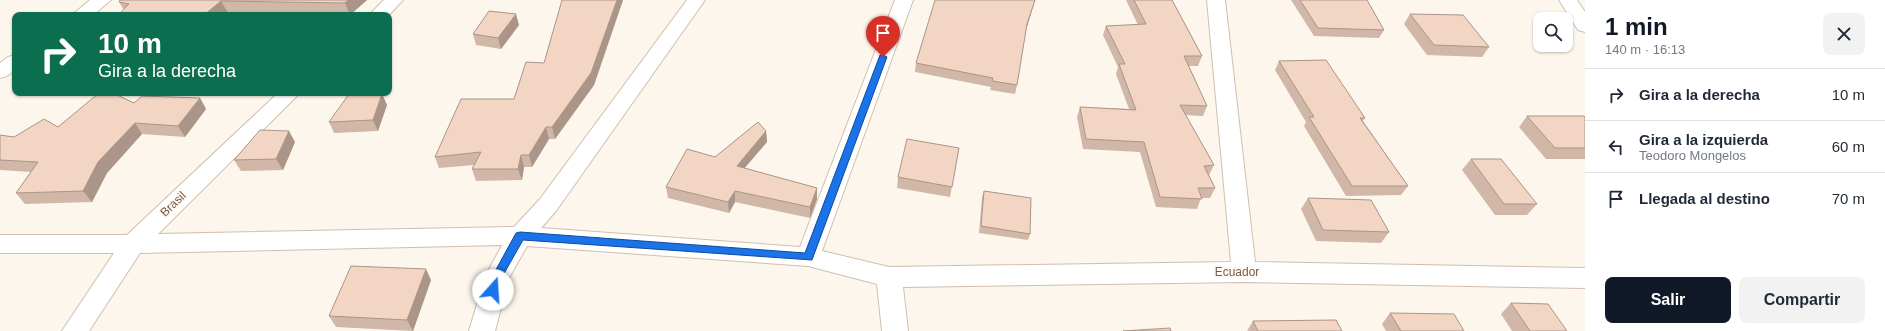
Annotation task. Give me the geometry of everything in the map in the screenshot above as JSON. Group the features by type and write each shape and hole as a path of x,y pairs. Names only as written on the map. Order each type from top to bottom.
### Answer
{"street":[{"path":"85,12 102,0"},
{"path":"381,12 394,0"},
{"path":"482,331 497,277 520,236 548,205 696,0"},
{"path":"808,257 904,0"},
{"path":"1216,0 1244,272"},
{"path":"1568,0 1585,26"},
{"path":"0,72 12,63"},
{"name":"Brasil","path":"75,331 133,244 287,96"},
{"name":"Ecuador","path":"0,244 133,244 520,236 808,257 889,277 1244,272 1585,278"},
{"path":"889,277 895,331"}],"building":[{"path":"120,0 348,0 345,3 221,1 208,12 121,12 129,4 119,2"},
{"path":"562,0 617,0 591,73 552,127 546,127 529,155 521,155 518,169 472,169 481,152 435,157 461,99 514,99 526,62 544,63"},
{"path":"935,0 1035,0 1027,24 1017,85 992,81 993,78 916,63"},
{"path":"1134,0 1172,0 1202,56 1184,56 1207,106 1180,105 1214,165 1204,166 1215,188 1198,188 1202,199 1160,197 1144,142 1086,139 1080,107 1136,110 1119,64 1125,64 1106,26 1146,24"},
{"path":"1300,0 1367,0 1384,30 1318,28"},
{"path":"489,11 516,14 498,38 473,34"},
{"path":"1410,14 1463,15 1489,47 1434,45"},
{"path":"1326,60 1365,118 1360,118 1408,186 1352,186 1309,117 1314,117 1279,61"},
{"path":"95,96 119,96 134,103 142,96 200,98 178,126 135,123 98,162 83,191 16,193 38,162 0,160 0,135 14,137 44,119 58,127"},
{"path":"348,96 381,96 373,120 329,122"},
{"path":"1527,116 1584,116 1585,148 1555,148"},
{"path":"758,122 766,131 737,166 817,188 810,207 735,191 728,202 666,187 687,149 715,157"},
{"path":"260,130 289,131 276,159 234,160"},
{"path":"907,139 959,148 952,187 898,177"},
{"path":"1471,159 1501,159 1537,204 1504,204"},
{"path":"984,191 1031,198 1030,234 981,226"},
{"path":"1308,198 1371,200 1389,232 1323,230"},
{"path":"351,266 426,269 407,320 329,316"},
{"path":"1511,303 1548,304 1567,331 1530,331"},
{"path":"1390,313 1454,314 1464,331 1401,331"},
{"path":"1336,320 1342,331 1258,331 1253,321"},
{"path":"1170,328 1171,331 1123,331"}],"route":[{"path":"493,290 497,277 520,236 808,257 883,57"}]}
